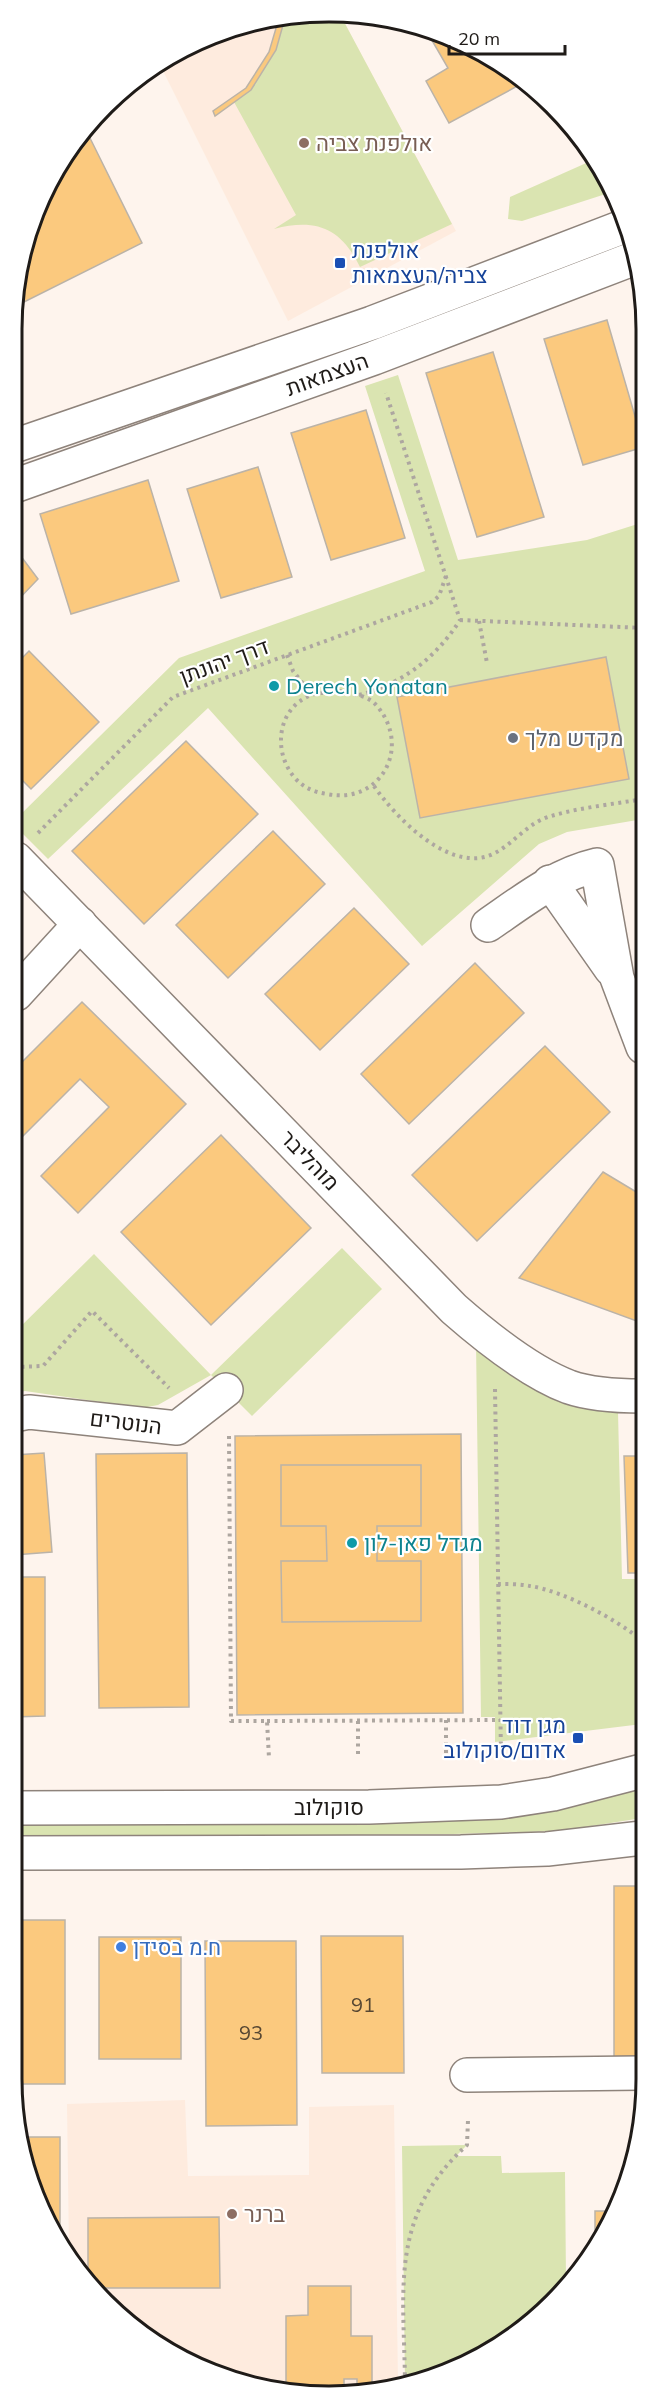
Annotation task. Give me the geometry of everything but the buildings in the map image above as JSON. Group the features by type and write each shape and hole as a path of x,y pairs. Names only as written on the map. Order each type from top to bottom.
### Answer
{"street":[{"name":"העצמאות","path":"22,444 372,323 619,228"},
{"name":"העצמאות","path":"22,483 374,358 629,260"},
{"name":"מוהליבר","path":"24,848 80,924 454,1309 495,1344 568,1386 595,1393 636,1396"},
{"path":"488,925 550,882 576,870 597,866 617,978 636,1028"},
{"path":"550,882 617,978"},
{"path":"22,987 80,924"},
{"name":"הנוטרים","path":"22,1413 29,1412 177,1428 226,1390"},
{"name":"סוקולוב","path":"22,1808 369,1807 501,1802 553,1794 636,1773"},
{"name":"סוקולוב","path":"22,1853 461,1852 547,1849 636,1839"},
{"path":"466,2074 636,2073"}],"path":[{"path":"374,358 460,620"},
{"name":"דרך יהונתן","path":"24,848 173,697 432,602 439,596 446,576"},
{"path":"460,620 636,628"},
{"path":"359,695 378,690 403,678 440,648 460,620"},
{"path":"479,621 487,663"},
{"path":"287,655 293,671 312,695"},
{"path":"339,691 359,695 376,705 385,721 390,737 390,753 386,771 374,786 357,795 336,796 302,786 292,775 284,760 281,740 283,722 293,706 312,695 339,691"},
{"path":"374,786 387,806 427,840 445,852 463,858 478,859 496,853 529,826 547,817 636,800"},
{"path":"22,1366 44,1366 92,1311 195,1414"},
{"path":"495,1344 501,1754"},
{"path":"228,1427 231,1721 500,1720"},
{"path":"498,1584 530,1586 557,1593 599,1614 636,1637"},
{"path":"358,1720 358,1757"},
{"path":"446,1720 446,1756"},
{"path":"267,1721 269,1758"},
{"path":"405,2376 404,2257 410,2229 425,2193 467,2145 468,2120"}],"shaded area":[{"name":"אולפנת צביה","path":"345,23 456,231 288,321 163,72 212,46 250,33 289,25"},
{"name":"ברנר","path":"185,2100 188,2176 309,2175 309,2107 394,2105 398,2378 370,2383 330,2386 289,2383 250,2375 194,2354 159,2334 127,2309 99,2281 69,2240 67,2104"}],"green space":[{"path":"345,23 452,224 360,267 344,243 326,229 302,225 274,229 296,215 234,102 253,85 267,65 282,26"},
{"path":"587,163 605,194 522,221 508,219 510,197"},
{"path":"398,375 458,560 587,540 636,525 636,820 567,832 539,844 422,946 208,708 48,859 22,833 22,813 179,658 425,571 365,386","holes":["606,657 628,779 420,818 397,697"]},
{"path":"342,1248 382,1289 252,1416 211,1375"},
{"path":"94,1254 211,1375 158,1405 142,1408 22,1392 22,1325"},
{"path":"476,1342 562,1399 618,1412 622,1579 636,1579 636,1725 495,1742 495,1717 481,1717"},
{"path":"636,1790 636,1819 560,1831 22,1838 22,1823 554,1809"},
{"path":"467,2145 456,2156 501,2156 502,2173 565,2172 566,2274 547,2296 500,2334 447,2362 405,2376 402,2146"}],"place":[{"name":"אולפנת צביה","path":"304,143"},
{"name":"אולפנת צביה/העצמאות","path":"340,263"},
{"name":"Derech Yonatan","path":"274,686"},
{"name":"מקדש מלך","path":"513,738"},
{"name":"מגדל פאן-לון","path":"352,1543"},
{"name":"מגן דוד אדום/סוקולוב","path":"578,1738"},
{"name":"ח.מ בסידן","path":"121,1947"},
{"name":"ברנר","path":"232,2214"}]}
